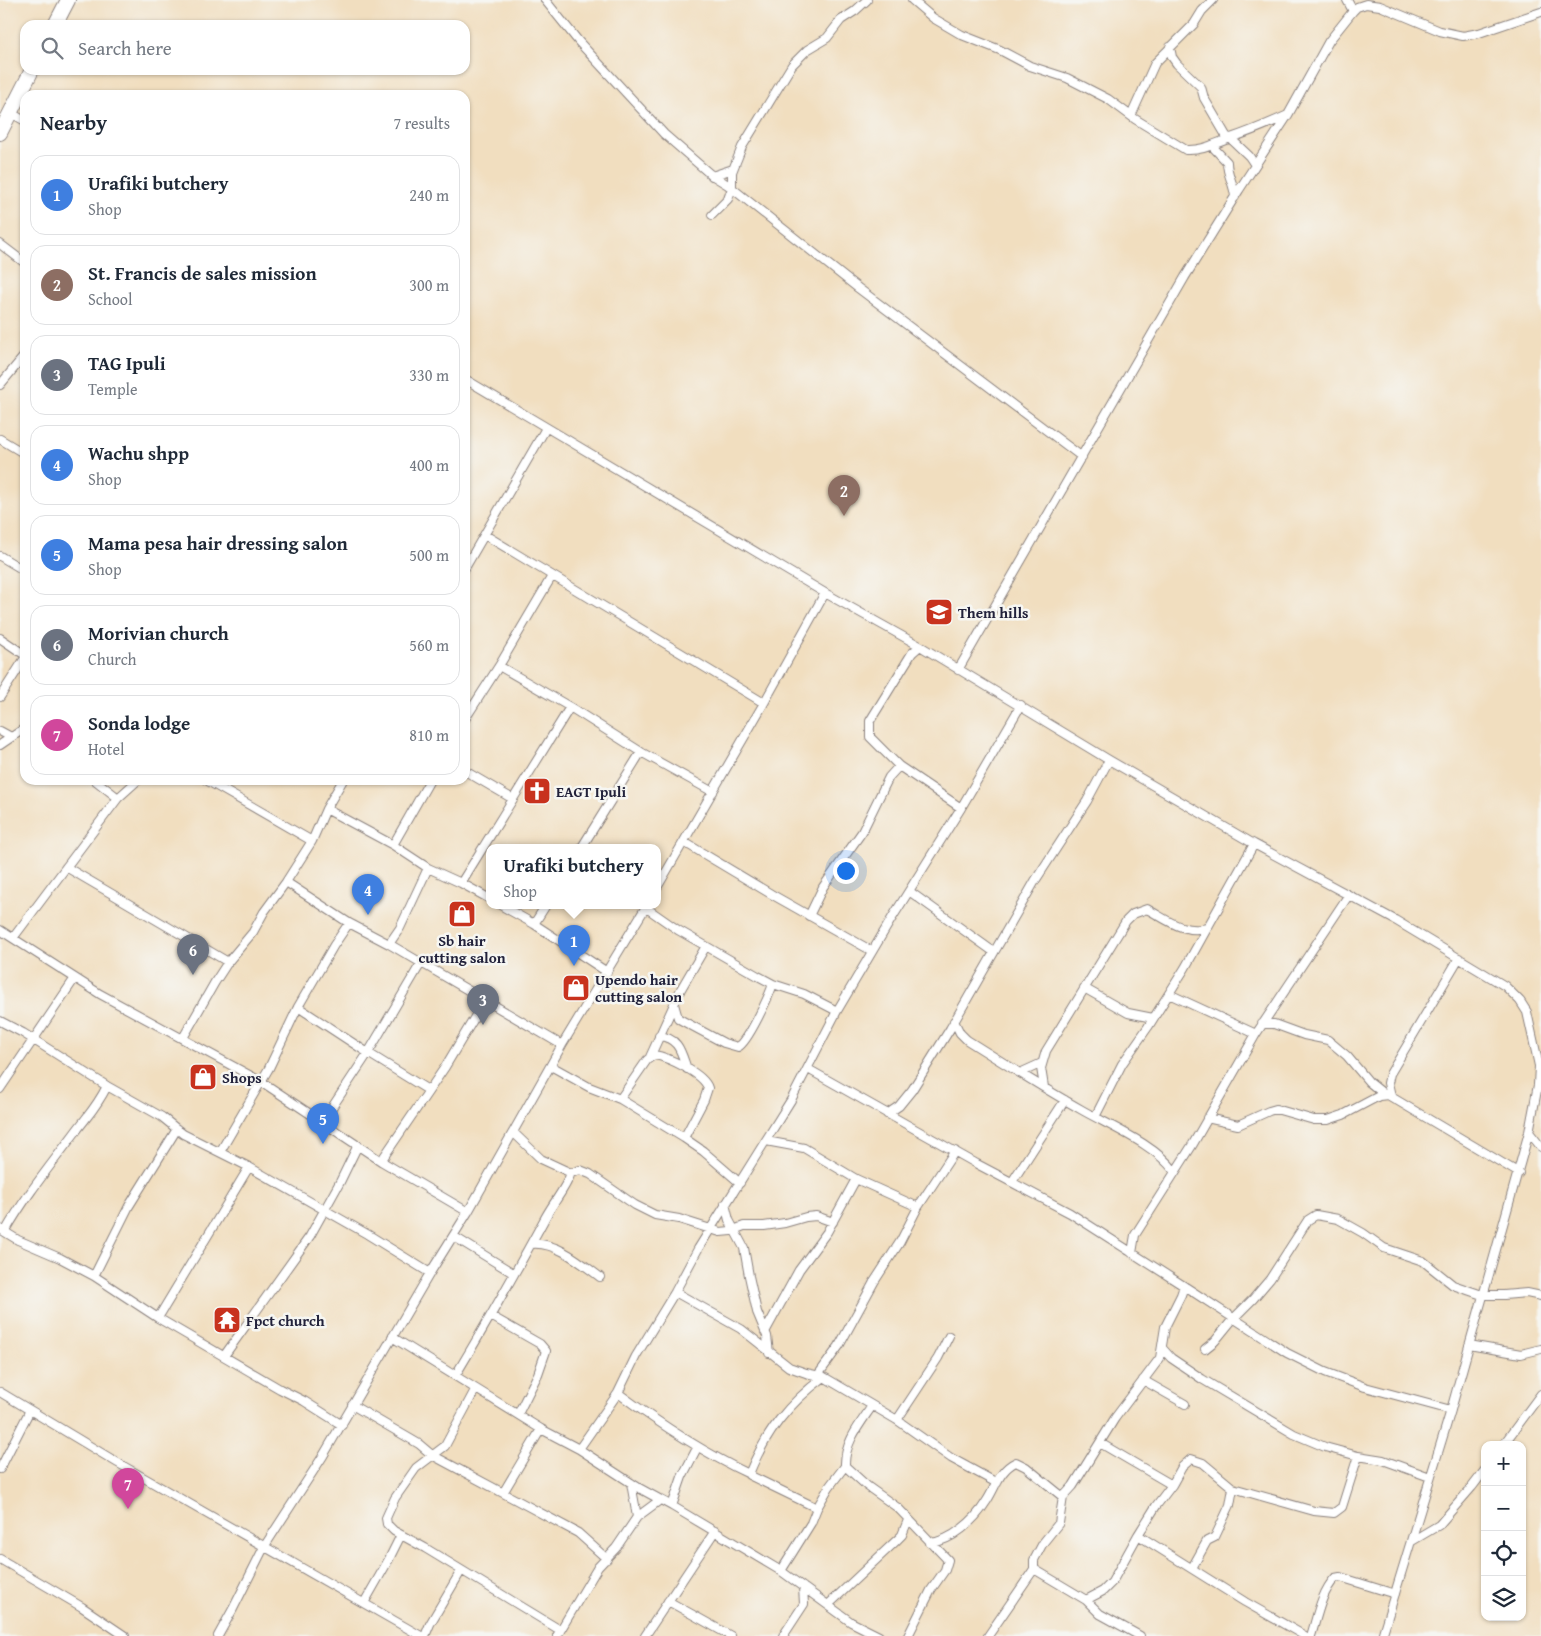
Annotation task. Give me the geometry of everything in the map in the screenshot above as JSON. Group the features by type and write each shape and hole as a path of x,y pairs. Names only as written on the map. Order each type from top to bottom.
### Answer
{"highway":[{"path":"58,20 68,0"},
{"path":"22,90 30,75"},
{"path":"0,133 20,95"}],"street":[{"path":"545,0 579,42 664,134 712,176 732,188 858,288 1082,457"},
{"path":"712,215 728,199 732,188 733,169 749,134 762,116 792,65 807,50 827,38 841,20 868,0"},
{"path":"912,0 933,18 955,31 1000,50 1030,66 1067,78 1108,99 1131,116 1186,150 1212,146 1288,115"},
{"path":"1131,116 1155,63 1194,24 1202,11 1213,0"},
{"path":"1347,0 1353,11"},
{"path":"958,670 1185,277 1288,115 1329,41 1353,11 1357,7 1371,2 1440,31 1463,36 1479,33 1541,12"},
{"path":"1170,47 1172,57 1177,64 1201,87 1204,98 1229,139 1249,156 1255,165"},
{"path":"11,113 20,118"},
{"path":"1212,146 1227,162 1227,171 1233,183 1235,197"},
{"path":"712,176 733,169"},
{"path":"0,244 20,259"},
{"path":"0,385 20,361"},
{"path":"470,382 825,593 1021,705 1109,760 1254,844 1395,920 1505,986 1520,1001 1527,1012 1540,1064 1529,1132 1451,1410 1382,1636"},
{"path":"470,560 546,428"},
{"path":"0,439 20,451"},
{"path":"485,535 764,703"},
{"path":"0,556 20,568"},
{"path":"470,711 552,576"},
{"path":"661,881 825,593"},
{"path":"0,638 20,651"},
{"path":"920,646 912,653 870,721 872,741 899,766 961,808"},
{"path":"0,697 20,666"},
{"path":"499,666 570,707 641,752 712,792"},
{"path":"578,1449 618,1393 636,1356 675,1292 710,1228 766,1141 808,1069 837,1011 872,951 961,808 1021,705"},
{"path":"462,883 570,707"},
{"path":"0,731 11,738"},
{"path":"0,745 20,732"},
{"path":"584,844 641,752"},
{"path":"887,1114 905,1100 944,1038 1035,881 1087,801 1109,760"},
{"path":"809,916 824,888 862,832 889,777 899,766"},
{"path":"470,774 513,799"},
{"path":"102,785 118,798"},
{"path":"13,938 118,798 132,785"},
{"path":"215,785 312,842"},
{"path":"183,1038 228,962 253,932 264,912 312,842 326,809 340,785"},
{"path":"393,845 427,785"},
{"path":"326,809 393,845 428,868 462,883 486,897"},
{"path":"684,842 872,951"},
{"path":"1095,1116 1122,1064 1169,994 1254,844"},
{"path":"66,867 228,962"},
{"path":"389,944 400,928 428,868"},
{"path":"286,882 349,923 389,944 562,1045"},
{"path":"909,891 994,952"},
{"path":"1132,1253 1135,1235 1174,1171 1193,1144 1262,1024 1348,896"},
{"path":"1044,1087 1042,1063 1046,1051 1118,932 1133,914 1147,908 1179,927 1188,930 1206,928"},
{"path":"507,909 534,924 607,972"},
{"path":"534,924 543,909"},
{"path":"218,1636 264,1548 342,1425 392,1337 514,1133 562,1045 644,909"},
{"path":"650,909 678,930 773,984 804,994 837,1011"},
{"path":"220,1152 262,1082 298,1007 349,923"},
{"path":"0,930 75,978 262,1082 381,1161 468,1212"},
{"path":"620,1099 650,1057 674,1004 706,946"},
{"path":"1388,1095 1390,1074 1459,958"},
{"path":"322,1121 368,1053 421,963"},
{"path":"0,1089 75,978"},
{"path":"674,1004 677,1009 677,1016 681,1020 724,1043 738,1047 749,1036 773,984"},
{"path":"1084,988 1128,1013 1153,1018"},
{"path":"1169,994 1256,1034"},
{"path":"381,1161 459,1045 485,1000"},
{"path":"298,1007 428,1090"},
{"path":"0,1021 162,1117 177,1130 248,1167 367,1234 430,1273"},
{"path":"954,1021 964,1037 1020,1073 1095,1116 1164,1159 1174,1171"},
{"path":"1262,1024 1274,1024 1304,1035 1328,1040 1347,1056 1369,1082 1403,1105 1518,1174"},
{"path":"659,1036 669,1038 676,1043 687,1069"},
{"path":"944,1038 951,1036 964,1037"},
{"path":"650,1057 657,1055 687,1069 705,1082 708,1088 704,1100 684,1138"},
{"path":"1020,1073 1042,1063"},
{"path":"551,1066 589,1087 620,1099 684,1138 703,1151 740,1183"},
{"path":"808,1069 1070,1214 1287,1353 1325,1372 1398,1397 1451,1410"},
{"path":"107,1086 98,1105 46,1170 35,1188 2,1231 94,1276 158,1318 304,1401 342,1425"},
{"path":"1207,1118 1238,1125 1264,1113 1276,1110 1314,1120 1328,1120 1343,1115 1368,1101 1388,1095"},
{"path":"1012,1182 1066,1100"},
{"path":"94,1276 129,1206 177,1130"},
{"path":"1529,1132 1541,1147"},
{"path":"514,1133 538,1157 571,1173 580,1170 590,1174 655,1215 724,1232 734,1231 744,1226 764,1226 816,1216 833,1222"},
{"path":"766,1141 804,1148 856,1179 918,1208"},
{"path":"224,1356 273,1289 324,1211 358,1145"},
{"path":"749,1474 761,1448 784,1412 821,1376 874,1282 910,1226 918,1208 955,1151"},
{"path":"158,1318 248,1167"},
{"path":"455,1376 491,1316 513,1274 522,1262 545,1218 566,1186 571,1173"},
{"path":"765,1332 799,1270 833,1222 856,1179"},
{"path":"725,1204 729,1220 744,1248 757,1312 765,1332 769,1353"},
{"path":"1205,1349 1215,1341 1270,1279 1308,1220 1316,1215 1338,1219 1384,1248 1423,1261 1453,1285 1482,1294 1527,1293 1541,1296"},
{"path":"453,1236 513,1274"},
{"path":"531,1244 547,1245 557,1249 600,1277"},
{"path":"988,1636 1034,1569 1034,1560 1043,1543 1059,1523 1063,1497 1073,1486 1142,1380 1160,1358 1165,1327 1184,1286"},
{"path":"675,1292 741,1329 789,1367 821,1376 897,1420 952,1458 997,1483"},
{"path":"491,1316 540,1344 546,1351 538,1374 518,1414"},
{"path":"897,1420 938,1358 949,1336"},
{"path":"392,1337 541,1430 578,1449 631,1483 781,1571 851,1622 879,1636"},
{"path":"1469,1345 1521,1354 1541,1349"},
{"path":"1162,1348 1171,1358 1202,1379 1294,1434 1325,1447 1358,1456 1383,1460 1430,1477"},
{"path":"1142,1380 1185,1404"},
{"path":"475,1390 445,1446 410,1475 390,1508 386,1518 387,1524 390,1528 559,1633 580,1600 592,1576 607,1559 637,1517 660,1500"},
{"path":"0,1392 264,1548 421,1636"},
{"path":"618,1393 663,1426 698,1448 708,1451 748,1475 817,1508"},
{"path":"1506,1441 1541,1394"},
{"path":"352,1406 419,1444 432,1455 578,1533 607,1559"},
{"path":"781,1571 812,1523 817,1508 845,1466 850,1440 872,1406"},
{"path":"0,1470 30,1410"},
{"path":"503,1493 541,1430"},
{"path":"1100,1442 1172,1485"},
{"path":"672,1506 682,1477 698,1448"},
{"path":"1086,1600 1103,1592 1112,1582 1156,1506 1172,1485 1182,1467 1189,1460 1203,1463 1233,1488 1314,1511 1334,1513 1342,1507 1358,1456"},
{"path":"930,1543 940,1542 964,1526 976,1515 986,1504 1000,1475 1007,1467 1016,1462 1026,1467 1063,1497"},
{"path":"845,1466 867,1486 898,1508 930,1543 946,1556 948,1563 931,1590 908,1636"},
{"path":"1412,1541 1439,1525 1481,1475"},
{"path":"631,1483 637,1517"},
{"path":"1192,1568 1206,1542 1215,1537 1230,1505 1233,1488"},
{"path":"828,1605 902,1535 908,1520"},
{"path":"645,1636 715,1531"},
{"path":"364,1603 388,1561 400,1534"},
{"path":"1138,1535 1244,1602 1305,1636"},
{"path":"0,1559 82,1606 121,1635"},
{"path":"1034,1569 1086,1600 1100,1614 1140,1636"},
{"path":"425,1636 461,1571"},
{"path":"1311,1636 1319,1609 1329,1586 1336,1578 1340,1577 1395,1594"},
{"path":"783,1636 804,1604 803,1587"},
{"path":"668,1601 731,1636"}],"place":[{"name":"St. Francis de sales mission","path":"844,516"},
{"name":"Them hills","path":"939,612"},
{"name":"EAGT Ipuli","path":"537,791"},
{"name":"Sb hair cutting salon","path":"462,914"},
{"name":"Wachu shpp","path":"368,915"},
{"name":"Urafiki butchery","path":"574,966"},
{"name":"Morivian church","path":"193,975"},
{"name":"Upendo hair cutting salon","path":"576,988"},
{"name":"TAG Ipuli","path":"483,1025"},
{"name":"Shops","path":"203,1077"},
{"name":"Mama pesa hair dressing salon","path":"323,1144"},
{"name":"Fpct church","path":"227,1320"},
{"name":"Sonda lodge","path":"128,1509"}]}
